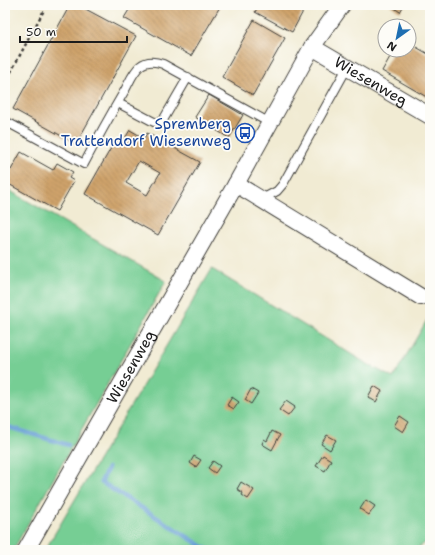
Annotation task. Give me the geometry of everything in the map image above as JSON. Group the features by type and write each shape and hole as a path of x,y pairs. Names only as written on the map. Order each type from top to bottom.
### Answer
{"street":[{"name":"Wiesenweg","path":"26,550 236,184 312,47 342,5"},
{"name":"Wiesenweg","path":"312,47 430,116"},
{"path":"236,184 421,297"}],"lane":[{"path":"5,121 84,164 136,71 140,66 151,61 163,64 188,77 270,123"},
{"path":"262,199 277,191 283,184 347,68"},
{"path":"118,103 154,122 162,122 188,77"}],"path":[{"path":"5,83 43,12 39,5"}],"green space":[{"path":"5,188 166,281 13,550 5,550"},
{"path":"212,269 364,362 393,378 430,315 430,539 418,548 410,550 45,550"}],"building":[{"path":"70,5 78,5 136,36 76,144 13,109"},
{"path":"132,5 221,5 191,56 124,18"},
{"path":"259,5 306,6 292,32 255,12"},
{"path":"390,5 404,5 400,12"},
{"path":"254,20 285,38 253,95 222,77"},
{"path":"417,48 430,55 430,99 382,71 389,58 417,58"},
{"path":"209,95 243,115 229,138 195,117"},
{"path":"130,130 144,138 147,133 200,162 158,235 85,194 115,141 121,145","holes":["139,161 160,173 147,195 126,183"]},
{"path":"21,152 53,170 57,163 73,172 69,178 74,181 57,211 5,182 5,166 11,170"},
{"path":"374,386 382,391 376,402 368,397"},
{"path":"251,389 258,393 251,404 245,400"},
{"path":"232,397 239,402 234,409 227,405"},
{"path":"286,401 295,407 288,416 279,410"},
{"path":"400,416 409,422 403,432 394,426"},
{"path":"272,431 280,435 272,450 262,444 264,439 267,441"},
{"path":"327,435 336,440 330,450 321,444"},
{"path":"323,455 331,460 325,471 316,466"},
{"path":"194,456 201,460 196,467 190,463"},
{"path":"213,461 220,466 215,473 208,468"},
{"path":"241,482 254,490 248,499 237,489"},
{"path":"366,500 375,506 369,515 360,509"}],"waterway":[{"path":"5,426 68,445"},
{"path":"108,468 101,482 208,550"}],"place":[{"name":"Spremberg Trattendorf Wiesenweg","path":"245,133"}]}
